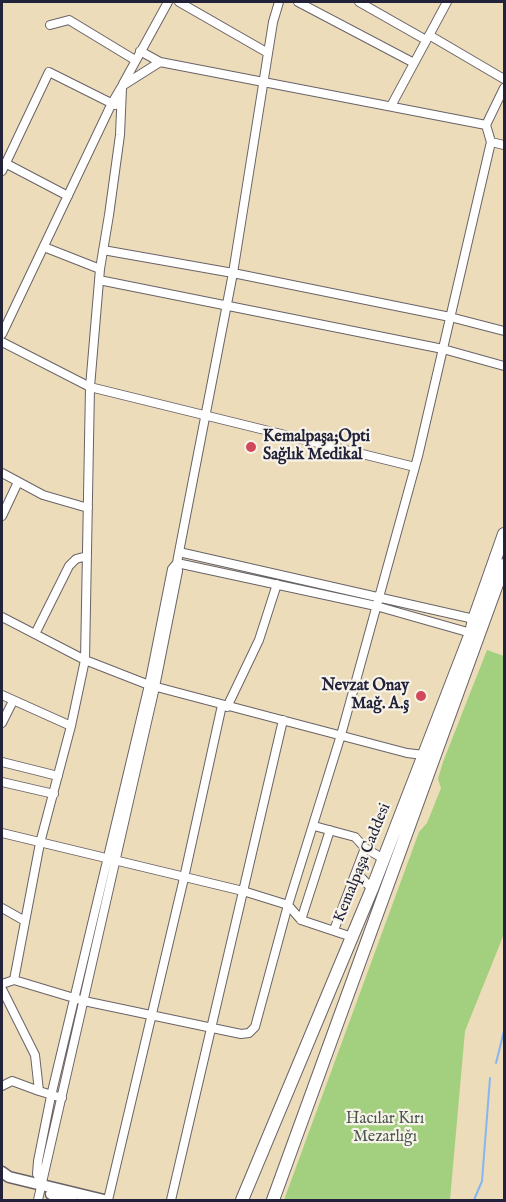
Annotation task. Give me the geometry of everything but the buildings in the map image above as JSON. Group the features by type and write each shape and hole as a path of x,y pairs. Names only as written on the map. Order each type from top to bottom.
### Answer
{"main road":[{"name":"Kemalpaşa Caddesi","path":"242,1200 372,889 382,858 471,633 504,534"},
{"name":"Kemalpaşa Caddesi","path":"273,1200 504,565"}],"street":[{"path":"2,334 112,103 168,2"},
{"path":"179,2 268,53"},
{"path":"40,1190 96,941 117,860 178,571 179,552 233,273 273,22 279,2"},
{"path":"298,2 414,63"},
{"path":"359,2 504,79"},
{"path":"391,106 447,2"},
{"path":"50,25 69,20 135,60"},
{"path":"140,51 160,62 486,125"},
{"path":"122,86 160,62"},
{"path":"68,196 4,164 50,72 122,108"},
{"path":"14,980 40,843 71,726 84,660 90,387 100,269 110,215 122,108 122,86"},
{"path":"39,1091 35,1056 2,986 14,980 84,1001 211,1029 249,1034 255,1027 288,904 341,735 415,467 491,142 486,125 504,88"},
{"path":"491,142 504,145"},
{"path":"44,247 100,269"},
{"path":"103,250 233,273 450,317 504,331"},
{"path":"99,280 443,349 504,366"},
{"path":"2,342 90,387 415,467"},
{"path":"2,473 43,495 88,508"},
{"path":"2,516 18,482"},
{"path":"179,552 377,602 471,633"},
{"path":"35,634 69,566 76,559 87,556"},
{"path":"177,563 277,584 474,619"},
{"path":"2,1172 40,1190 106,1200 224,706 259,640 277,584"},
{"path":"2,617 84,660 152,686 424,755"},
{"path":"40,1190 37,1174 38,1161 51,1096 106,859 152,686"},
{"path":"2,695 71,726"},
{"path":"2,723 13,701"},
{"path":"171,1200 283,720"},
{"path":"2,762 58,776"},
{"path":"2,782 54,794"},
{"path":"314,826 355,837 365,848 382,858"},
{"path":"301,920 330,830"},
{"path":"2,833 288,904 301,920 352,937"},
{"path":"334,930 365,848"},
{"path":"357,873 372,889"},
{"path":"2,908 25,921"},
{"path":"2,1086 12,1081 62,1098"},
{"path":"2,1181 72,1200"}],"green space":[{"name":"Hacılar Kırı Mezarlığı","path":"487,650 504,656 504,934 465,1031 450,1200 284,1200 419,832 427,823 441,788 438,779 443,762"}],"waterway":[{"path":"496,1063 504,1031"},
{"path":"474,1200 482,1181 490,1078"}],"place":[{"name":"Kemalpaşa;Opti Sağlık Medikal","path":"251,447"},
{"name":"Nevzat Onay Mağ. A.ş","path":"421,696"}]}
